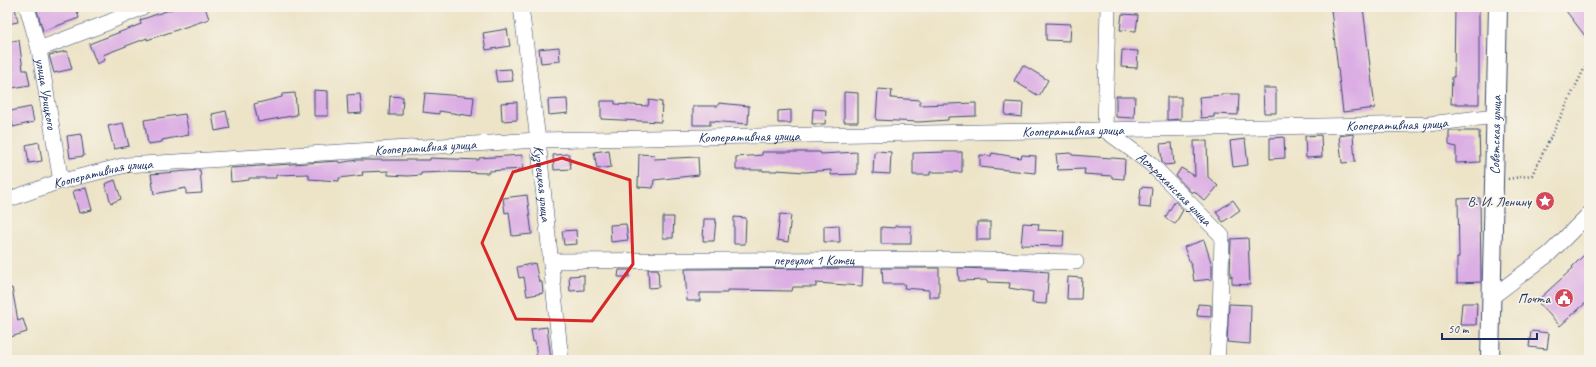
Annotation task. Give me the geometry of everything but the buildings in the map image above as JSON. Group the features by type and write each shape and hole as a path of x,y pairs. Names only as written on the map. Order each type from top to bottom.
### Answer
{"street":[{"name":"улица Урицкого","path":"27,7 39,49 61,182"},
{"path":"39,49 107,23 143,7"},
{"name":"Кузнецкая улица","path":"520,7 538,140 561,360"},
{"path":"1105,130 1108,7"},
{"name":"Советская улица","path":"1490,360 1498,7"},
{"name":"Кооперативная улица","path":"7,200 61,182 126,165 538,140 1428,124 1496,116"},
{"name":"Астраханская улица","path":"1105,130 1151,164 1222,236 1220,318 1217,360"},
{"path":"1492,297 1549,254 1589,214"},
{"name":"переулок 1 Котец","path":"551,260 936,259 1076,262"}],"path":[{"path":"1494,182 1532,175 1589,59"}],"highlighted area":[{"path":"562,158 630,180 633,264 592,321 516,319 482,243 513,172"}],"place":[{"name":"В. И. Ленину","path":"1545,201"},
{"name":"Почта","path":"1564,298"}]}
